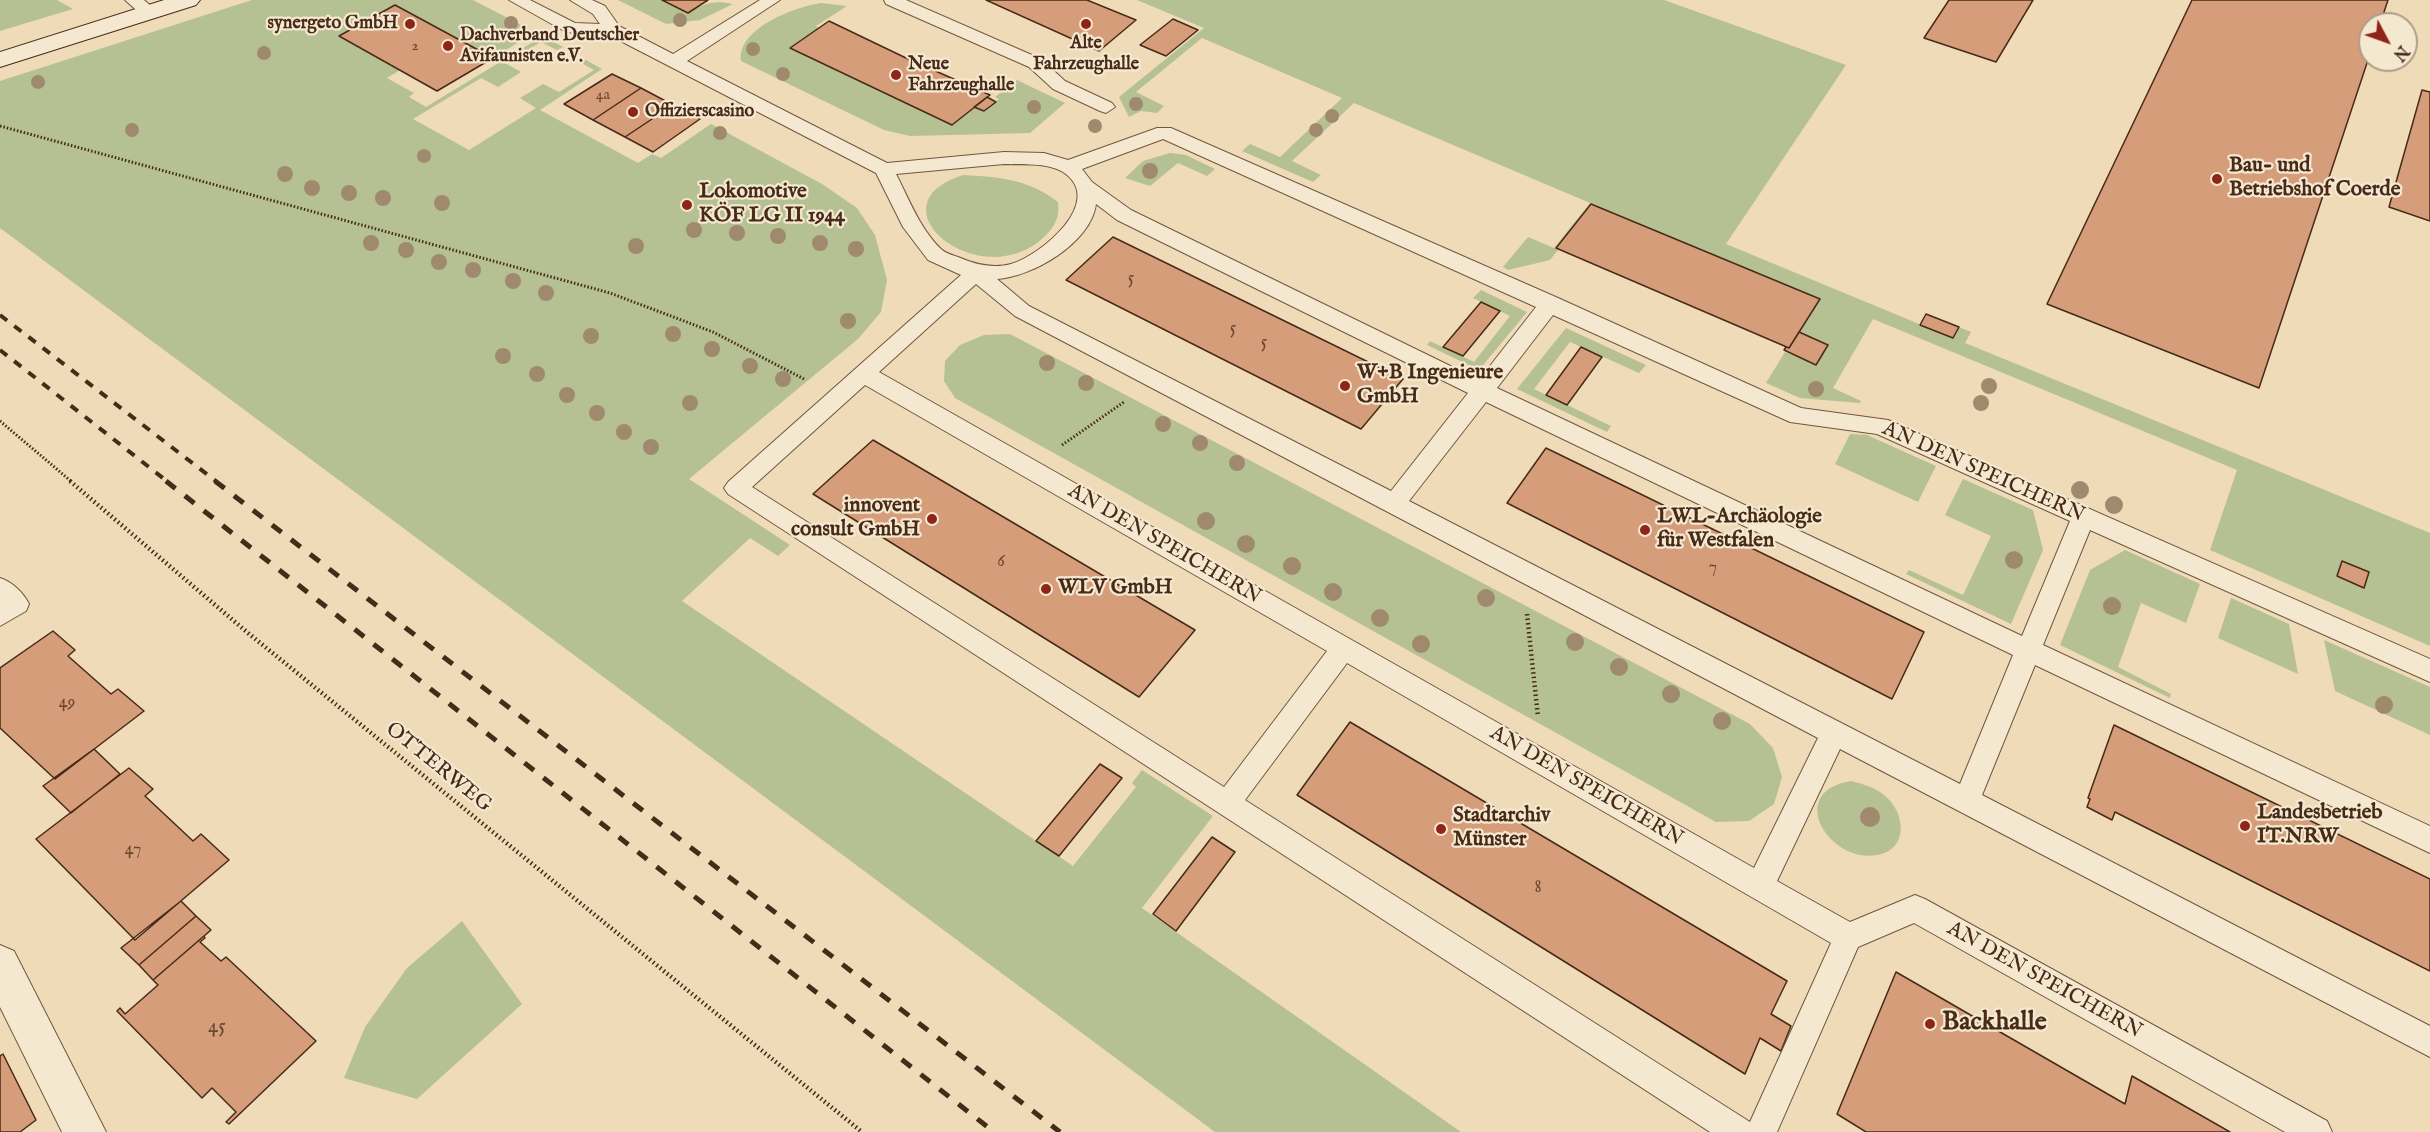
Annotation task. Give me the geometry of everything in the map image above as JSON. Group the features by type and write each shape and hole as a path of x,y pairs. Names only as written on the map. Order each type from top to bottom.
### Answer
{"street":[{"path":"0,60 141,6 188,0"},
{"path":"0,965 85,1132"}],"lane":[{"path":"517,0 572,28 613,30 884,169 1004,158 1044,159 1068,167 1085,186 1124,215 1482,391 2430,840"},
{"path":"578,0 599,10 613,30"},
{"path":"674,62 772,0"},
{"path":"892,0 1035,63 1059,85 1106,107"},
{"name":"AN DEN SPEICHERN","path":"1068,167 1164,132 1551,303 1798,416 1880,426 2430,671"},
{"path":"884,169 913,227 935,255 976,273 1022,311 2430,1042"},
{"path":"1085,186 1087,207 1075,229 1040,258 1014,271 976,273 736,488 1228,802 1738,1132"},
{"path":"1394,504 1551,303"},
{"name":"AN DEN SPEICHERN","path":"864,374 1848,937 1915,909 2316,1132"},
{"path":"1965,801 2083,517"},
{"path":"0,588 17,604 0,616"},
{"path":"1228,802 1344,648"},
{"path":"1760,886 1834,733"},
{"path":"1761,1132 1848,937"}],"path":[{"path":"0,126 609,294 713,332 838,396"},
{"path":"1029,468 1155,380"},
{"name":"OTTERWEG","path":"0,421 248,633 862,1132"},
{"path":"1523,572 1544,762"}],"green space":[{"path":"0,0 57,0 73,9 0,31"},
{"path":"252,0 473,0 535,32 493,58 395,5 339,36 400,70 387,78 414,93 409,97 426,107 543,36 563,47 557,50 541,42 505,63 521,72 498,87 481,78 413,119 469,150 536,108 520,98 543,84 559,92 594,70 580,62 584,59 602,69 540,110 638,163 652,154 661,158 711,124 822,184 857,208 875,235 887,280 881,312 858,339 689,479 790,545 778,556 750,538 682,601 1073,866 1136,787 1132,783 1142,770 1213,816 1142,908 1461,1132 1215,1132 0,228 0,81"},
{"path":"618,0 662,0 688,13 710,3 733,4 700,20 666,24"},
{"path":"1137,0 1664,0 1846,65 1726,244 1953,338 1959,327 1971,332 1965,343 2430,533 2430,646 2210,550 2237,470 1873,319 1833,388 1861,401 1860,403 1800,398 1766,383 1785,352 1817,364 1828,345 1799,332 1819,300 1591,204 1555,248 1558,250 1550,260 1508,270 1503,267 1528,237 1554,248 1590,203 1354,103 1292,161 1321,175 1313,182 1242,151 1250,144 1280,157 1342,98 1202,38 1136,92 1164,106 1157,113 1141,111 1129,117 1119,97 1204,28"},
{"path":"821,3 847,6 816,26 819,28 791,48 984,111 999,99 995,97 1017,80 1065,103 1030,133 910,136 884,130 741,61 742,49 758,29 783,14"},
{"path":"1170,153 1186,155 1215,169 1207,176 1178,163 1150,186 1125,178 1143,161"},
{"path":"963,175 1013,181 1047,194 1058,202 1054,226 1043,238 1017,253 990,257 965,251 943,240 930,223 926,206 937,189"},
{"path":"1481,290 1527,312 1479,370 1427,345 1430,341 1474,362 1510,316 1473,298"},
{"path":"1566,328 1646,365 1639,373 1570,342 1534,389 1611,426 1607,432 1517,389"},
{"path":"1010,334 1750,724 1773,748 1782,777 1774,804 1749,821 1716,822 955,398 944,381 945,361 960,345 984,335"},
{"path":"1850,434 1867,435 1936,466 1918,502 1835,464"},
{"path":"1963,479 2033,510 2043,550 2011,624 1906,574 1909,570 1963,595 1991,536 1945,515"},
{"path":"2125,550 2200,584 2186,623 2141,603 2118,667 2171,694 2170,698 2060,645 2090,570"},
{"path":"2231,598 2289,624 2298,674 2218,638"},
{"path":"2324,640 2430,687 2430,735 2335,691"},
{"path":"1851,781 1880,792 1897,811 1901,830 1895,846 1887,852 1877,855 1860,855 1844,849 1830,838 1821,826 1817,812 1820,798 1831,788"},
{"path":"462,921 522,1004 417,1099 344,1078 365,1027 407,968"}],"building":[{"path":"662,0 708,0 688,13"},
{"name":"Alte Fahrzeughalle","path":"986,0 1087,0 1136,20 1099,51"},
{"path":"1949,0 2033,0 1996,62 1924,38"},
{"name":"Bau- und Betriebshof Coerde","path":"2192,0 2388,0 2384,12 2358,12 2358,72 2364,72 2259,388 2047,304"},
{"path":"395,5 493,58 437,91 339,36"},
{"path":"1173,19 1198,30 1166,56 1140,45"},
{"name":"Neue Fahrzeughalle","path":"829,21 990,95 952,125 790,48"},
{"path":"612,74 641,88 593,120 564,104"},
{"name":"Offizierscasino","path":"641,88 673,105 625,137 593,120"},
{"path":"2422,90 2430,92 2430,221 2389,207"},
{"path":"987,97 996,102 984,111 974,107"},
{"path":"673,105 700,119 653,152 625,137"},
{"path":"1591,204 1820,299 1789,348 1556,248"},
{"path":"1113,237 1403,379 1361,429 1066,280"},
{"path":"1481,302 1500,311 1463,356 1443,347"},
{"path":"1926,314 1959,327 1953,338 1920,325"},
{"path":"1799,332 1828,345 1816,365 1784,350 1786,347 1789,348"},
{"path":"1581,347 1602,357 1567,405 1546,395"},
{"path":"873,440 1195,630 1139,697 813,494"},
{"path":"1546,448 1924,632 1892,699 1507,503"},
{"path":"2342,561 2369,572 2364,588 2337,576"},
{"path":"53,631 75,650 68,656 111,694 118,689 144,711 55,779 0,728 0,668"},
{"path":"1350,722 1787,981 1771,1014 1791,1026 1781,1051 1760,1038 1745,1074 1297,795"},
{"path":"2114,725 2430,879 2430,971 2115,812 2112,820 2087,807 2090,799 2088,798"},
{"path":"94,749 120,774 71,813 43,786"},
{"path":"1100,764 1122,778 1059,856 1036,841"},
{"path":"129,768 153,789 145,796 193,841 201,834 229,860 135,940 36,839"},
{"path":"1212,837 1235,852 1176,931 1153,914"},
{"path":"181,901 196,916 139,965 121,948"},
{"path":"196,916 211,930 153,980 139,965"},
{"path":"204,936 205,938 200,942 221,961 226,957 316,1041 229,1124 226,1122 236,1112 212,1088 202,1098 117,1011 120,1008 125,1014 158,985 153,980"},
{"name":"Backhalle","path":"1896,972 2125,1104 2132,1076 2230,1132 1866,1132 1837,1114"},
{"path":"3,1054 36,1120 20,1132 0,1132 0,1056"}],"railway":[{"path":"0,315 217,482"},
{"path":"0,350 168,482"},
{"path":"166,481 994,1132"},
{"path":"215,481 1060,1132"}],"place":[{"name":"synergeto GmbH","path":"410,24"},
{"name":"Alte Fahrzeughalle","path":"1086,24"},
{"name":"Dachverband Deutscher Avifaunisten e.V.","path":"448,46"},
{"name":"Neue Fahrzeughalle","path":"896,75"},
{"name":"Offizierscasino","path":"633,112"},
{"name":"Bau- und Betriebshof Coerde","path":"2217,179"},
{"name":"Lokomotive KÖF LG II 1944","path":"687,205"},
{"name":"W+B Ingenieure GmbH","path":"1345,386"},
{"name":"innovent consult GmbH","path":"932,519"},
{"name":"LWL-Archäologie für Westfalen","path":"1645,530"},
{"name":"WLV GmbH","path":"1046,589"},
{"name":"Landesbetrieb IT.NRW","path":"2245,826"},
{"name":"Stadtarchiv Münster","path":"1441,829"},
{"name":"Backhalle","path":"1930,1024"}]}
